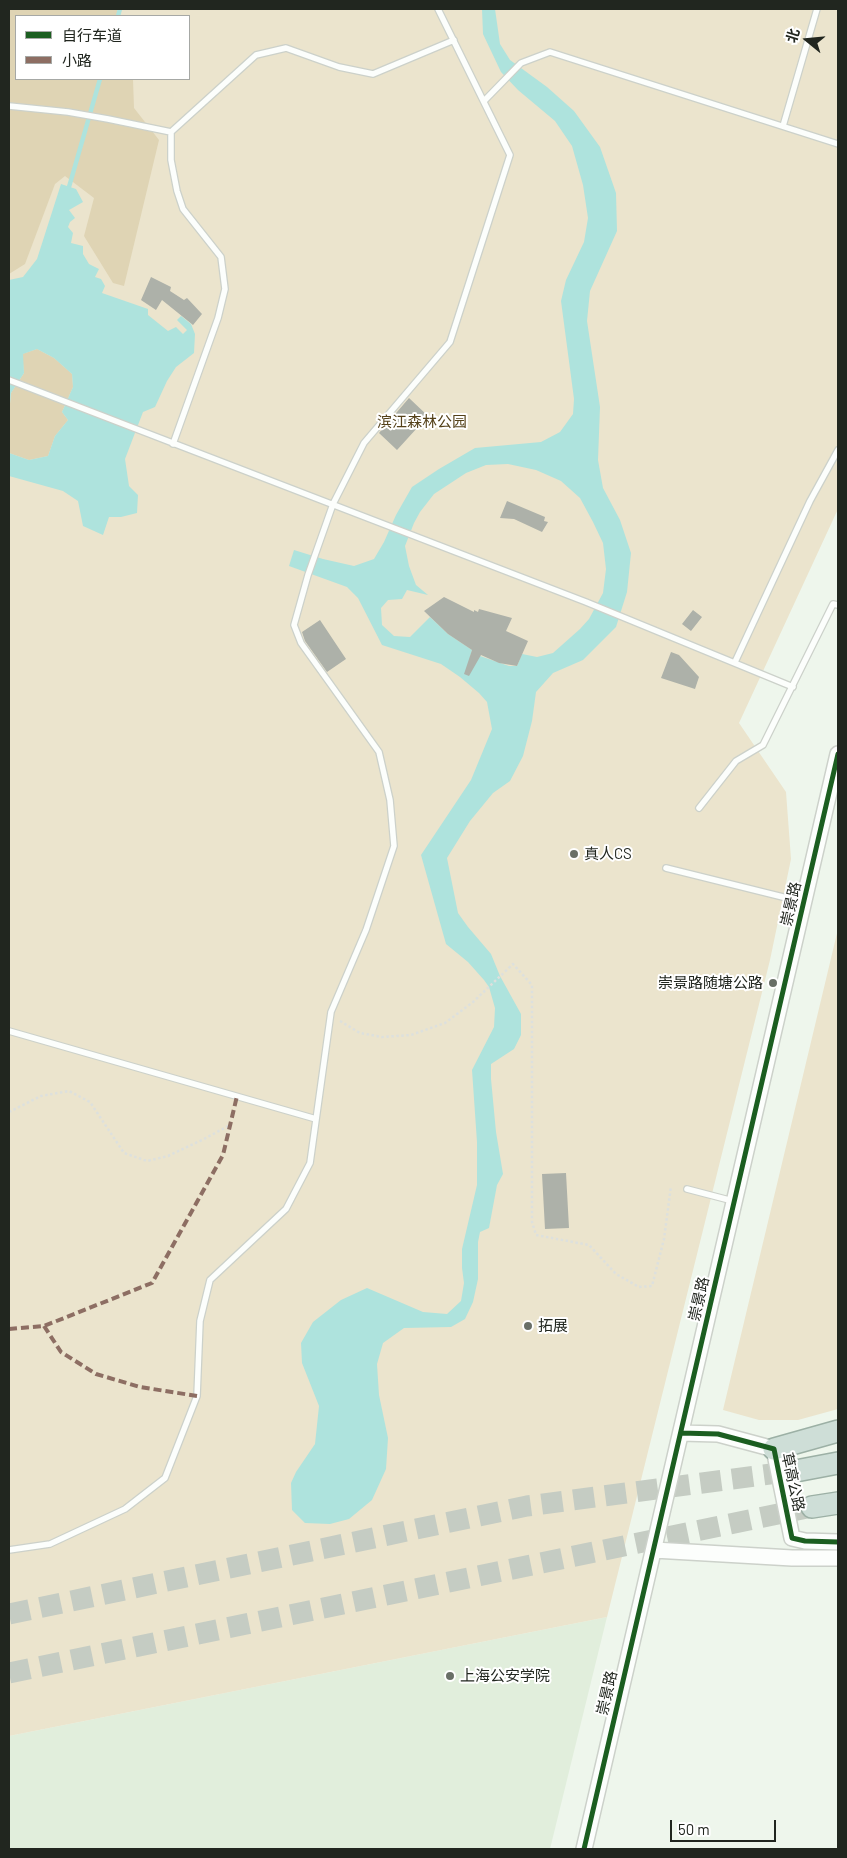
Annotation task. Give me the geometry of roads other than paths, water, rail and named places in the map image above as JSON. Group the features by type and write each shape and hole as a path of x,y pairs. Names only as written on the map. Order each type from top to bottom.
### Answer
{"highway":[{"path":"774,1449 838,1431"},
{"path":"801,1470 838,1464"},
{"path":"812,1507 838,1503"}],"street":[{"name":"崇景路","path":"584,1849 838,754"},
{"name":"草高公路","path":"682,1433 718,1434 774,1449 792,1538 792,1558"},
{"path":"792,1538 805,1541 838,1542"},
{"path":"654,1550 792,1558 838,1558"}],"lane":[{"path":"9,1550 50,1544 125,1509 165,1478 197,1396 200,1321 210,1280 286,1209 310,1163 330,1015 366,930 394,846 390,800 379,752 301,643 294,625 308,575 332,504 364,443 450,342 510,155 438,9"},
{"path":"783,126 817,9"},
{"path":"173,444 218,318 225,289 221,257 183,209 177,191 171,160 171,132 256,55 286,48 339,67 374,74 454,40"},
{"path":"484,101 521,63 550,52 838,144"},
{"path":"9,106 68,112 171,132"},
{"path":"9,380 586,602 793,686"},
{"path":"735,662 810,501 838,450"},
{"path":"699,808 736,761 763,745 833,604 838,605"},
{"path":"666,868 804,902"},
{"path":"9,1031 316,1119"},
{"path":"686,1189 735,1202"}],"water":[{"path":"482,9 495,9 500,44 510,60 547,87 574,111 600,147 616,193 617,231 590,291 587,321 600,407 598,460 603,488 620,520 631,553 627,592 616,627 583,660 553,673 536,692 532,721 523,756 510,781 493,793 470,821 447,858 458,913 491,954 500,976 521,1014 521,1035 514,1049 491,1064 496,1132 503,1174 497,1185 489,1228 480,1232 478,1242 478,1279 473,1302 465,1319 451,1327 404,1328 383,1343 377,1364 379,1395 388,1438 386,1469 372,1500 349,1519 330,1524 305,1523 292,1510 291,1483 296,1472 315,1444 319,1406 302,1363 301,1343 313,1322 341,1300 367,1288 423,1312 447,1314 461,1301 464,1283 462,1249 477,1185 477,1142 472,1070 494,1027 495,1008 489,987 484,980 468,962 446,944 421,855 471,780 492,729 487,702 460,677 441,664 382,645 358,598 347,587 289,566 294,550 354,566 374,559 412,487 475,448 541,442 560,432 573,414 574,399 561,301 566,280 584,242 588,218 583,185 572,146 555,121 518,90 501,72 483,34","holes":["508,464 536,470 561,481 580,498 603,543 606,569 603,593 589,619 580,629 553,653 537,657 522,654 517,666 509,666 480,656 470,657 472,650 448,634 430,617 410,637 394,636 382,625 381,608 388,600 402,599 407,590 428,595 416,585 409,566 405,546 420,512 434,494 466,473 486,465"]},
{"path":"61,184 76,189 83,202 69,210 75,218 68,227 73,233 71,243 83,246 83,254 89,264 99,269 95,277 101,279 105,286 102,293 148,309 148,315 168,331 176,327 183,334 187,330 177,320 181,316 191,324 195,334 194,353 176,367 155,407 143,412 125,459 129,486 138,495 137,513 121,517 109,517 103,535 83,526 78,501 63,491 9,476 9,453 29,460 48,456 55,436 68,420 62,412 73,387 72,374 54,358 37,349 23,354 24,373 11,393 9,414 9,280 23,277 37,259"}],"waterway":[{"path":"118,15 120,9"},
{"path":"69,187 100,80"}],"tunnel":[{"path":"9,1614 527,1506 801,1470"},
{"path":"9,1673 812,1507"}],"place":[{"name":"真人CS","path":"574,854"},
{"name":"崇景路随塘公路","path":"773,983"},
{"name":"拓展","path":"528,1326"},
{"name":"上海公安学院","path":"450,1676"}],"park label":[{"name":"滨江森林公园","path":"422,422"}]}
